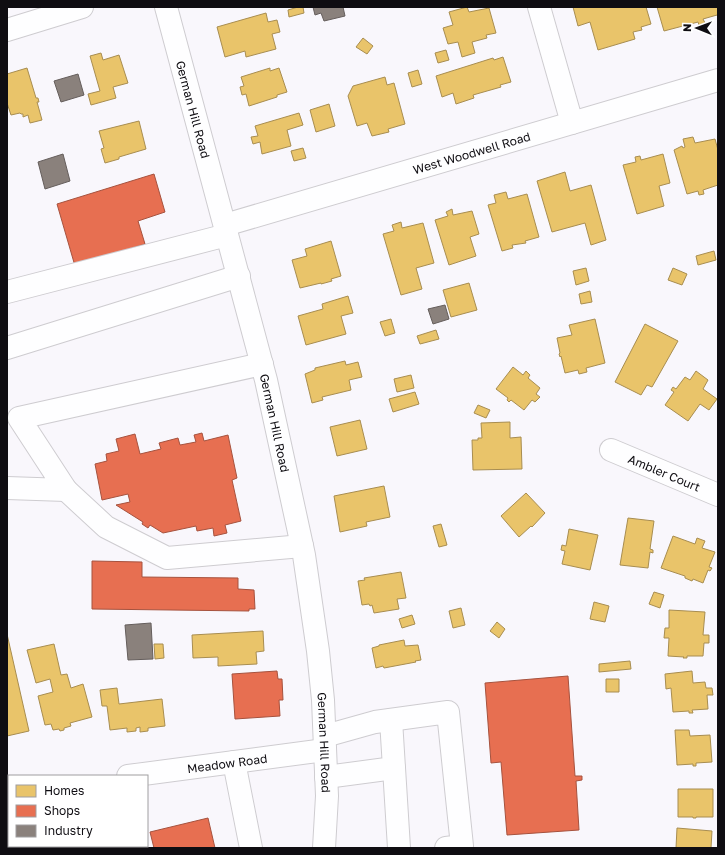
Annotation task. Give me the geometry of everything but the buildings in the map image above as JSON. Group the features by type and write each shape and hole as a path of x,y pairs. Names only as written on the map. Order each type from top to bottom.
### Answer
{"street":[{"path":"7,30 82,7"},
{"name":"German Hill Road","path":"166,7 262,364 302,546 318,652 325,743 327,796 324,848"},
{"path":"539,7 572,123"},
{"name":"West Woodwell Road","path":"7,292 226,230 572,123 718,80"},
{"path":"7,348 239,276"},
{"path":"262,364 19,418 66,490 106,527 167,558 302,546"},
{"name":"Ambler Court","path":"611,450 718,494"},
{"path":"7,488 66,490"},
{"name":"Meadow Road","path":"136,775 234,762 325,743 375,722 448,712 462,846 446,848"},
{"path":"390,720 399,848"},
{"path":"234,762 251,848"},
{"path":"326,777 394,768"}]}
